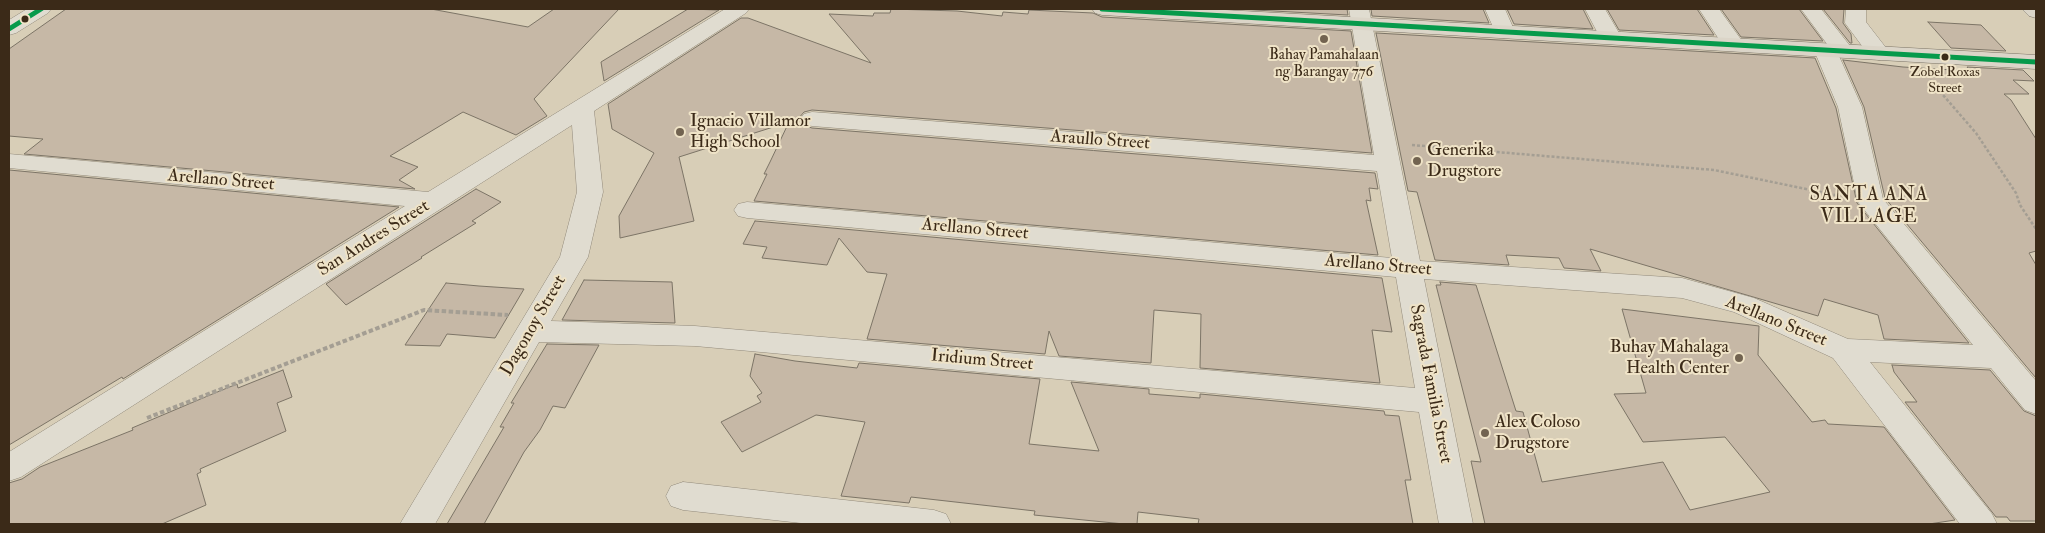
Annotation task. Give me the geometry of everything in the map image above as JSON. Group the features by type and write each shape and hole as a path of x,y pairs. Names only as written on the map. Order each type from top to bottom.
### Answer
{"main road":[{"path":"1102,9 1360,16 1504,32 2036,62"},
{"path":"2032,9 2036,12"}],"street":[{"path":"9,30 40,9"},
{"name":"San Andres Street","path":"9,468 739,9"},
{"path":"1495,9 1504,32"},
{"path":"1595,9 1611,38"},
{"path":"1709,9 1734,45"},
{"path":"1811,9 1834,50 1850,107 1871,202 1883,214 2036,402"},
{"path":"1856,9 1855,23 1879,53"},
{"name":"Sagrada Familia Street","path":"1360,16 1456,524"},
{"name":"Dagonoy Street","path":"417,524 574,256 590,192 582,108"},
{"name":"Araullo Street","path":"812,119 1386,153"},
{"name":"Arellano Street","path":"9,161 434,202"},
{"name":"Arellano Street","path":"747,210 1408,268 1682,288 1744,305 1844,350 1999,357"},
{"name":"Iridium Street","path":"535,324 695,336 1433,401"},
{"path":"1844,350 1980,524"},
{"path":"683,496 934,524"}],"path":[{"path":"1908,54 1976,133 2016,193 2020,206 2036,229"},
{"path":"1386,153 1714,170 1871,202"},
{"path":"141,420 424,310 535,324"}],"building":[{"path":"66,9 431,9 528,27 554,9 619,9 534,99 547,116 516,135 463,112 390,156 418,167 399,180 415,189 24,154 43,139 9,136 9,49"},
{"path":"688,9 719,10 604,81 601,62"},
{"path":"891,9 957,11 1002,16 1003,12 1028,14 1029,10 1093,13 1102,17 1351,31 1372,153 812,110 804,112 798,119 803,125 812,128 1375,173 1378,189 1369,188 1371,201 1366,200 1378,255 754,201 767,174 764,174 789,122 679,157 694,221 620,238 619,216 654,153 612,129 608,104 741,18 748,18 871,63 829,14 873,16 874,13 890,13"},
{"path":"1236,9 1347,9 1348,15"},
{"path":"1371,9 1483,9 1489,23 1372,16"},
{"path":"1507,9 1583,9 1593,29 1514,24"},
{"path":"1607,9 1697,9 1714,35 1619,30"},
{"path":"1721,9 1799,9 1823,41 1741,37"},
{"path":"1823,9 1844,9 1843,23 1851,34 1852,43 1850,43"},
{"path":"1928,22 1981,25 2006,51 1951,48"},
{"path":"1376,33 1815,58 1836,108 1857,203 1969,343 1884,339 1878,315 1824,299 1818,316 1590,249 1601,271 1564,268 1559,258 1506,255 1509,265 1435,260 1417,192 1408,191"},
{"path":"1843,60 1903,67 1970,71 1967,67 2023,70 2034,81 2013,80 2029,94 2004,94 2011,100 2036,139 2036,251 2029,253 2036,265 2036,378 1885,198 1864,107"},
{"path":"9,170 399,207 123,379 122,377 9,445"},
{"path":"476,189 501,202 472,221 476,223 422,258 346,305 326,284"},
{"path":"755,221 1382,278 1392,332 1372,330 1380,383 1200,368 1201,314 1154,310 1151,363 1059,356 1049,331 1045,354 867,339 887,274 867,272 839,238 827,265 762,258 767,247 743,244"},
{"path":"584,280 672,282 675,323 562,320"},
{"path":"1440,282 1476,285 1516,411 1523,412 1542,482 1663,462 1690,510 1770,492 1725,437 1643,442 1614,394 1646,393 1622,309 1759,326 1758,355 1812,422 1825,420 1828,424 1884,427 1955,520 1929,524 1485,524 1471,461 1481,462 1436,285 1441,285"},
{"path":"446,283 524,289 495,338 447,334 440,346 405,345"},
{"path":"547,344 599,345 565,408 553,406 540,430 524,452 484,524 447,524 504,427 500,427 514,403 511,403"},
{"path":"755,354 857,368 859,363 1040,379 1029,444 1099,451 1071,382 1149,389 1149,394 1200,398 1200,394 1384,411 1385,415 1399,416 1411,480 1405,480 1413,524 1198,524 1199,519 1138,512 1137,524 1124,524 1034,515 1035,511 911,497 909,503 841,496 865,422 816,415 742,452 721,422 761,402 757,396 762,393 750,376"},
{"path":"1892,365 1990,370 2024,411 2036,416 2036,521 2010,521 2007,517 1996,517 1905,402 1917,402 1894,372"},
{"path":"283,370 292,397 277,403 286,431 200,469 201,472 197,474 206,505 162,524 9,524 9,483 22,479 40,467 133,430 132,428 210,395 237,384 238,388"}],"transit line":[{"path":"9,29 41,9"},
{"path":"1102,9 2036,62"}],"place":[{"name":"Bahay Pamahalaan ng Barangay 776","path":"1324,39"},
{"name":"Zobel Roxas Street","path":"1945,57"},
{"name":"Ignacio Villamor High School","path":"680,132"},
{"name":"Generika Drugstore","path":"1417,161"},
{"name":"Buhay Mahalaga Health Center","path":"1739,358"},
{"name":"Alex Coloso Drugstore","path":"1485,433"}],"district":[{"name":"SANTA ANA VILLAGE","path":"1869,207"}]}
